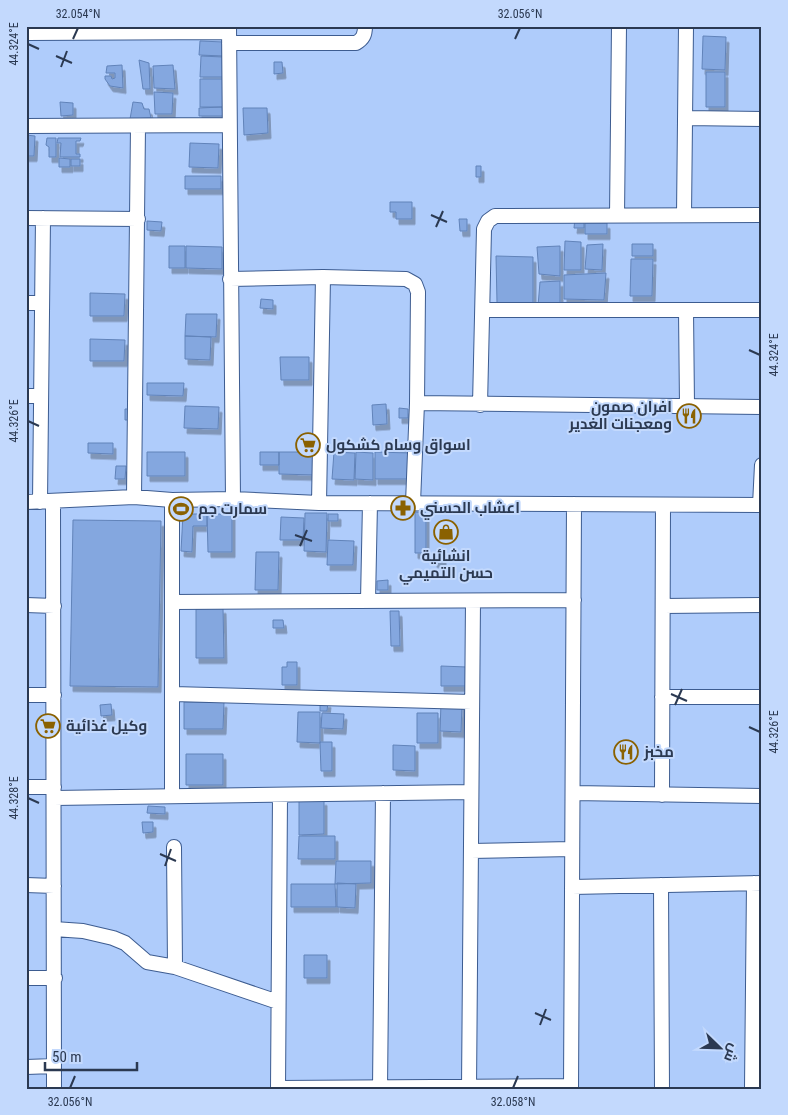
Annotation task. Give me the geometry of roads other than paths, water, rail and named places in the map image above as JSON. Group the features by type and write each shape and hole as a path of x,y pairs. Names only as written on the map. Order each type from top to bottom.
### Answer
{"street":[{"path":"26,33 229,34 356,43 362,40 365,34 365,26"},
{"path":"617,216 619,26"},
{"path":"684,215 686,26"},
{"path":"229,34 233,499"},
{"path":"685,118 762,119"},
{"path":"26,126 229,126"},
{"path":"134,497 138,126"},
{"path":"480,405 484,229 495,216 762,215"},
{"path":"26,218 138,219"},
{"path":"43,218 42,303 33,396 40,502 54,606 54,1089"},
{"path":"230,279 323,277 406,279 415,284 418,292 417,403 413,503"},
{"path":"319,503 323,277"},
{"path":"26,303 42,303"},
{"path":"483,310 762,310"},
{"path":"686,310 687,406"},
{"path":"417,403 762,407"},
{"path":"40,502 134,497 172,500 233,499 319,503 761,505 762,464"},
{"path":"172,500 172,796"},
{"path":"368,601 370,503"},
{"path":"280,795 278,1088 571,1088 574,504"},
{"path":"662,795 663,505"},
{"path":"173,602 574,600"},
{"path":"469,1088 472,601"},
{"path":"26,605 54,606"},
{"path":"663,606 762,605"},
{"path":"173,694 472,702"},
{"path":"26,695 54,695"},
{"path":"662,697 762,697"},
{"path":"26,787 54,792 172,796 471,792"},
{"path":"380,1089 382,793"},
{"path":"572,793 762,796"},
{"path":"174,847 175,967"},
{"path":"471,851 572,849"},
{"path":"572,887 758,883 752,1089"},
{"path":"26,885 54,886"},
{"path":"661,885 662,1089"},
{"path":"54,929 84,931 106,936 125,943 147,962 175,967 278,1002"},
{"path":"26,978 55,978"},
{"path":"26,1067 54,1066"}],"place":[{"name":"افران صمون ومعجنات الغدير","path":"689,416"},
{"name":"اسواق وسام كشكول","path":"308,445"},
{"name":"اعشاب الحسني","path":"403,508"},
{"name":"سمارت جم","path":"181,509"},
{"name":"انشائية حسن التميمي","path":"446,532"},
{"name":"وكيل غذائية","path":"48,726"},
{"name":"مخبز","path":"626,752"}]}
